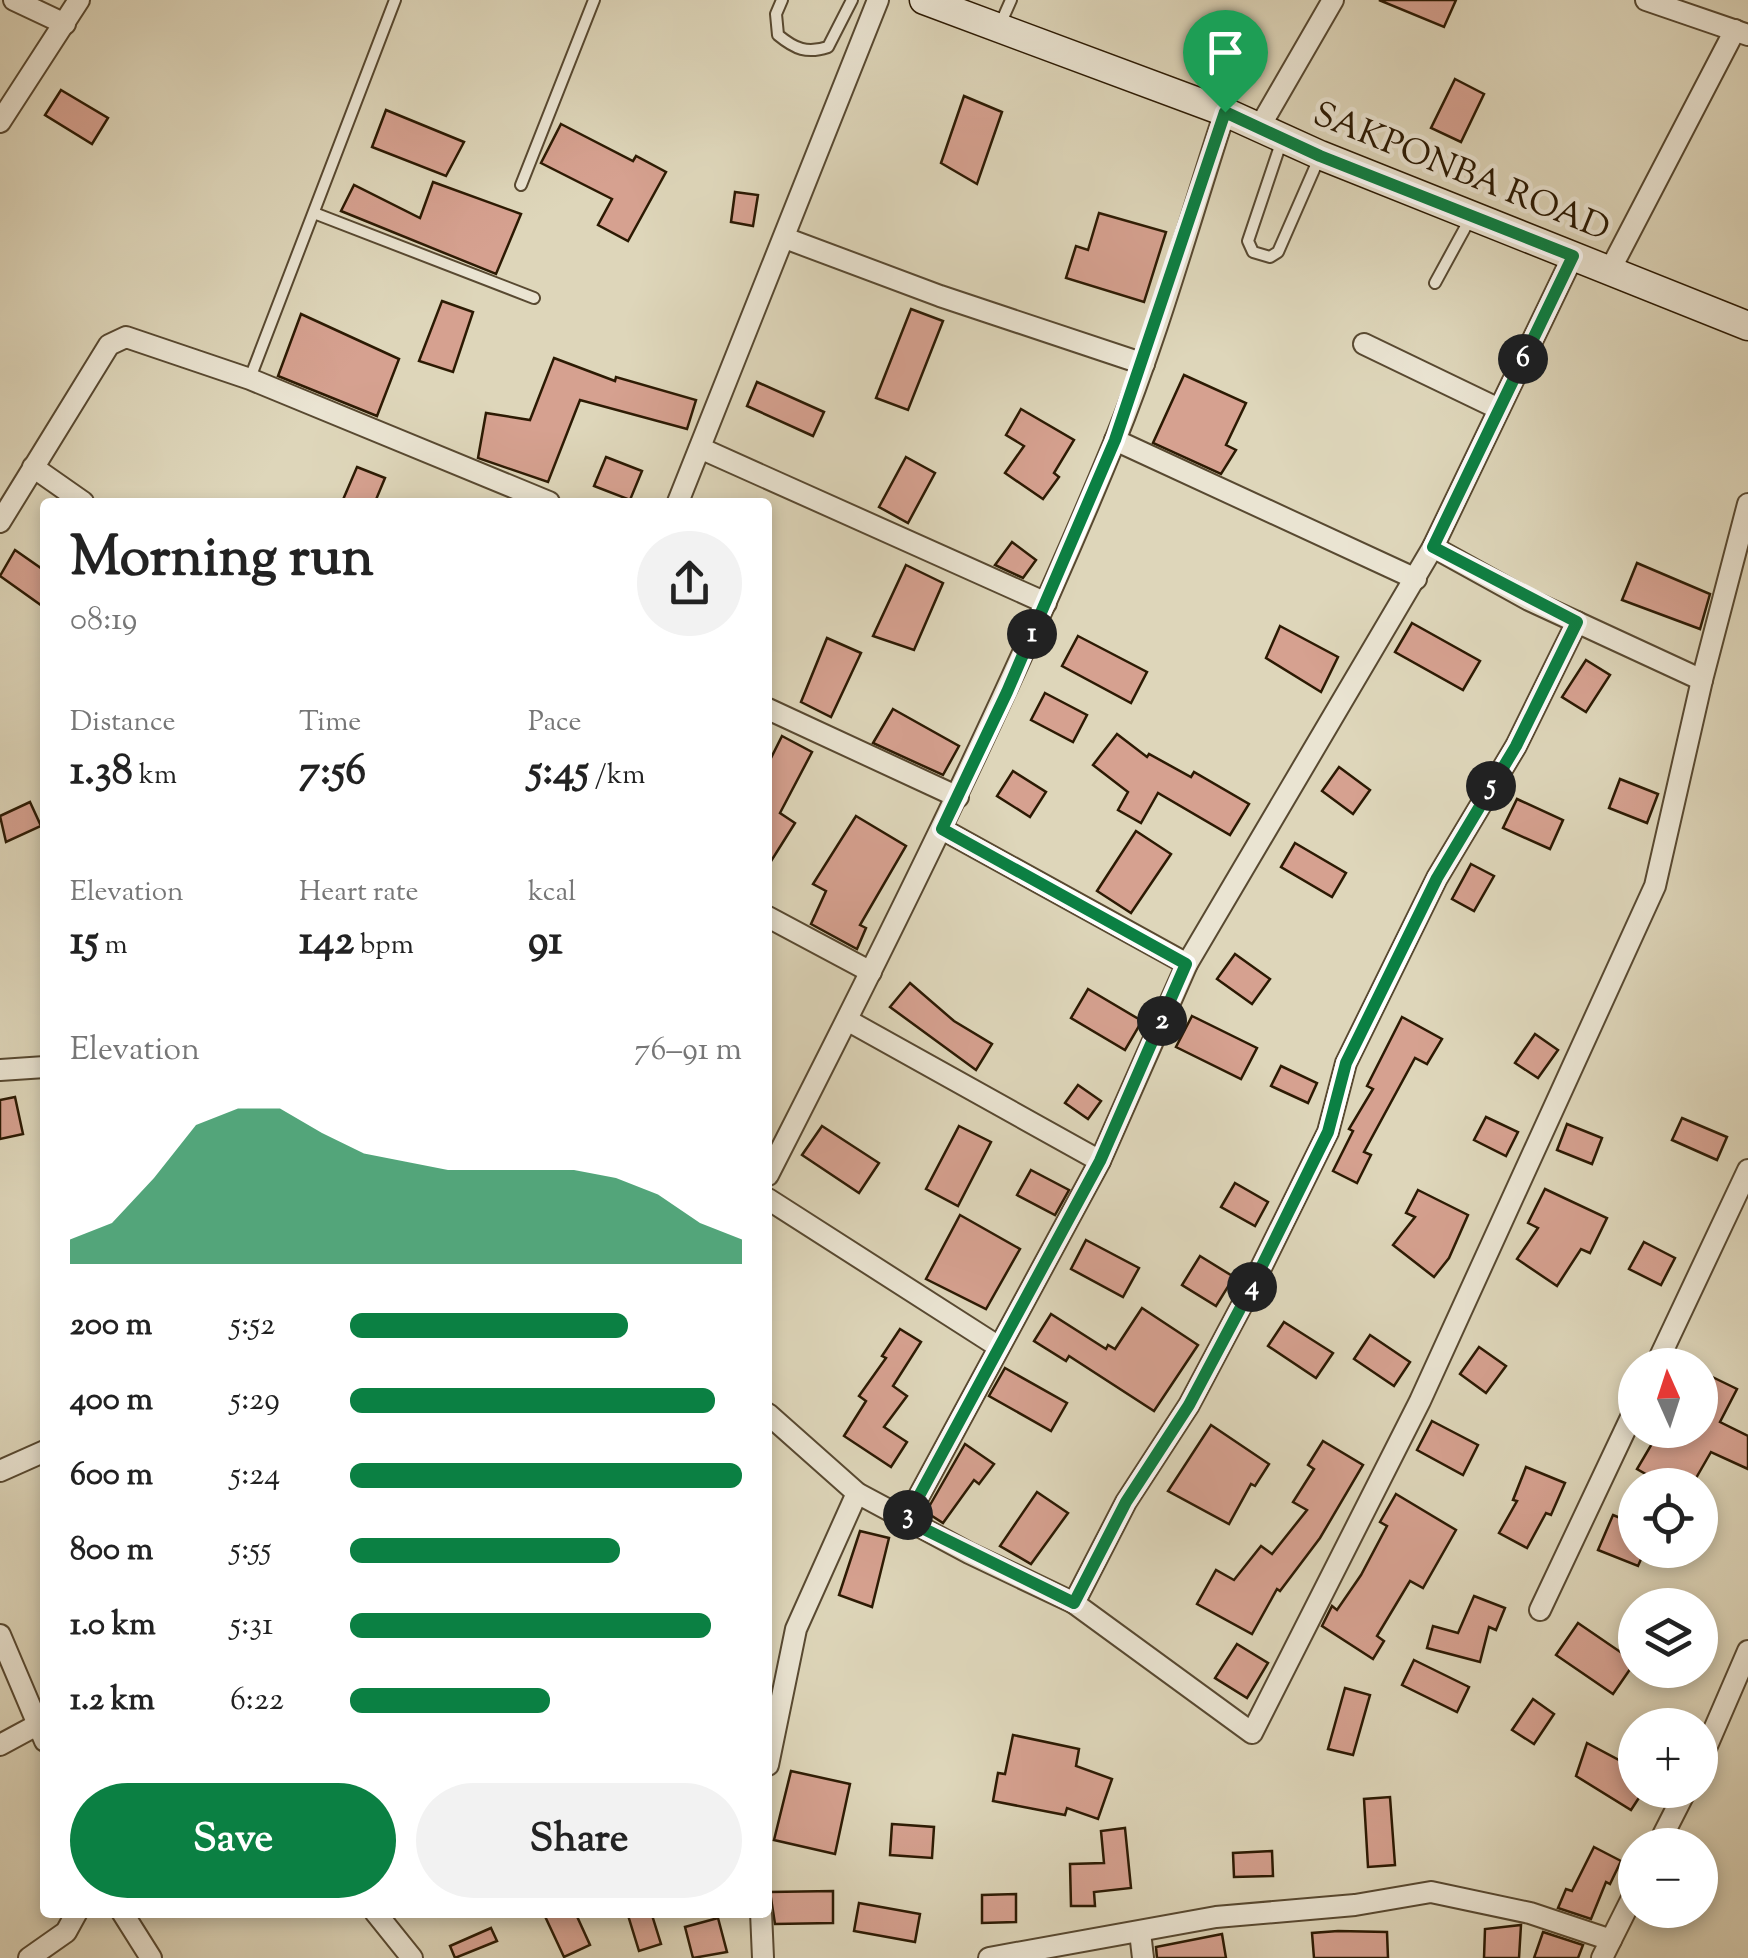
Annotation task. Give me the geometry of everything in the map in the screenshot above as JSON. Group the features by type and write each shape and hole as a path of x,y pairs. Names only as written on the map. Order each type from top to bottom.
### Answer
{"main road":[{"name":"SAKPONBA ROAD","path":"924,0 1225,112 1320,156 1748,326"}],"street":[{"path":"14,0 66,24"},
{"path":"0,122 78,0"},
{"path":"680,498 878,0"},
{"path":"1271,133 1333,0"},
{"path":"1610,270 1741,33 1646,0"},
{"path":"772,1167 958,797 1046,603 1144,364 1225,112"},
{"path":"785,238 940,296 1144,364"},
{"path":"906,1520 1100,1161 1186,964 1433,547 1573,256"},
{"path":"0,522 110,345 126,337 250,380 540,498"},
{"path":"1364,344 1499,410"},
{"path":"1115,440 1416,579"},
{"path":"700,448 1046,603"},
{"path":"33,466 77,498"},
{"path":"772,1418 857,1493 1074,1603 1252,1732 1420,1401 1655,886 1702,680 1738,589 1748,504"},
{"path":"1433,547 1577,622 1702,680"},
{"path":"1074,1603 1126,1502 1189,1405 1250,1290 1328,1132 1354,1046 1437,878 1516,746 1577,622"},
{"path":"772,711 958,797"},
{"path":"942,829 1186,964"},
{"path":"772,919 871,972"},
{"path":"847,1020 1100,1161"},
{"path":"0,1070 40,1067"},
{"path":"1664,1348 1748,1170"},
{"path":"772,1202 1000,1347"},
{"path":"1540,1610 1618,1445"},
{"path":"0,1470 40,1453"},
{"path":"772,1727 775,1699 796,1629 857,1493"},
{"path":"0,1635 40,1731"},
{"path":"1718,1720 1748,1651"},
{"path":"0,1744 40,1733"},
{"path":"989,1958 1216,1917 1355,1905 1431,1892 1530,1913 1606,1949 1618,1925"},
{"path":"29,1958 66,1932 74,1918"},
{"path":"126,1918 151,1958"},
{"path":"380,1918 412,1958"},
{"path":"761,1918 763,1958"},
{"path":"1140,1932 1143,1958"}],"lane":[{"path":"250,380 395,0"},
{"path":"521,185 594,0"},
{"path":"782,0 776,14 778,35 793,47 814,52 828,47 852,0"},
{"path":"999,28 1011,0"},
{"path":"1271,133 1247,247 1252,252 1270,257 1278,252 1320,156"},
{"path":"314,213 534,298"},
{"path":"1435,284 1472,216"}],"building":[{"path":"1379,0 1456,0 1444,27"},
{"path":"1455,79 1484,94 1461,142 1431,128"},
{"path":"61,90 108,118 92,144 45,115"},
{"path":"964,96 1002,112 977,184 941,163"},
{"path":"386,110 464,142 446,176 372,147"},
{"path":"561,124 633,161 636,156 666,172 628,241 598,225 612,199 541,163"},
{"path":"433,182 521,214 496,274 341,211 354,185 420,218"},
{"path":"735,192 758,195 753,226 731,222"},
{"path":"1099,213 1166,232 1144,302 1066,278 1076,246 1088,250"},
{"path":"442,301 473,312 453,372 419,361"},
{"path":"911,309 943,321 908,410 876,398"},
{"path":"301,314 399,359 377,416 278,376"},
{"path":"554,358 615,381 616,377 696,400 687,429 580,400 548,482 478,458 486,413 530,420"},
{"path":"1184,375 1246,403 1226,445 1236,450 1221,474 1153,443"},
{"path":"757,382 824,412 813,436 747,406"},
{"path":"1021,409 1074,440 1054,473 1059,477 1043,499 1005,473 1024,446 1006,435"},
{"path":"606,457 642,471 631,498 594,486"},
{"path":"906,457 935,473 908,523 879,507"},
{"path":"357,467 385,478 377,498 344,498"},
{"path":"1012,542 1036,560 1023,578 995,565"},
{"path":"15,550 40,568 40,604 0,576"},
{"path":"1637,563 1710,594 1700,629 1622,600"},
{"path":"906,565 943,583 914,650 873,636"},
{"path":"1412,623 1480,661 1463,690 1395,652"},
{"path":"1280,626 1338,657 1321,692 1266,658"},
{"path":"1078,636 1147,672 1131,703 1062,666"},
{"path":"827,638 861,653 831,717 801,702"},
{"path":"1586,660 1610,675 1586,712 1562,697"},
{"path":"1045,693 1087,715 1073,742 1031,720"},
{"path":"893,709 959,746 943,775 873,743"},
{"path":"1117,734 1147,757 1149,754 1191,777 1194,772 1249,804 1230,835 1158,793 1141,823 1118,810 1128,792 1093,765"},
{"path":"782,736 812,752 780,813 795,823 772,860 772,756"},
{"path":"1339,767 1370,790 1353,814 1322,791"},
{"path":"1013,771 1046,792 1030,817 997,796"},
{"path":"1620,779 1658,794 1647,823 1609,808"},
{"path":"1517,799 1563,820 1550,849 1503,828"},
{"path":"30,802 40,826 6,842 0,816"},
{"path":"856,816 906,846 860,925 866,928 857,949 811,924 826,891 813,884"},
{"path":"1136,831 1171,854 1131,913 1097,891"},
{"path":"1295,843 1346,873 1332,897 1281,867"},
{"path":"1471,864 1494,876 1474,911 1452,899"},
{"path":"1235,954 1270,979 1252,1004 1217,979"},
{"path":"910,983 954,1021 992,1044 976,1070 890,1007"},
{"path":"1088,989 1142,1021 1125,1050 1071,1018"},
{"path":"1192,1016 1257,1048 1241,1079 1176,1047"},
{"path":"1402,1017 1442,1039 1427,1064 1415,1058 1364,1152 1371,1155 1357,1183 1333,1171 1353,1131 1349,1129 1373,1089 1367,1086"},
{"path":"1535,1034 1558,1050 1538,1078 1515,1063"},
{"path":"1281,1066 1317,1083 1308,1103 1271,1086"},
{"path":"1078,1085 1101,1101 1088,1119 1065,1103"},
{"path":"15,1097 23,1134 0,1139 0,1100"},
{"path":"1486,1117 1518,1132 1506,1156 1474,1140"},
{"path":"1682,1118 1727,1137 1717,1160 1672,1140"},
{"path":"1567,1124 1602,1138 1592,1164 1557,1150"},
{"path":"822,1126 879,1163 859,1193 802,1155"},
{"path":"959,1126 991,1142 958,1206 926,1189"},
{"path":"1031,1170 1069,1190 1055,1215 1017,1195"},
{"path":"1235,1183 1268,1202 1255,1226 1221,1207"},
{"path":"1545,1189 1607,1218 1590,1253 1581,1249 1557,1286 1517,1259 1538,1228 1528,1223"},
{"path":"1418,1190 1468,1215 1449,1258 1434,1277 1393,1245 1415,1217 1406,1213"},
{"path":"960,1215 1020,1249 986,1309 926,1279"},
{"path":"1086,1240 1139,1268 1123,1297 1071,1269"},
{"path":"1644,1242 1675,1258 1661,1285 1629,1269"},
{"path":"1200,1256 1234,1277 1216,1306 1182,1285"},
{"path":"1142,1308 1198,1345 1154,1411 1069,1356 1066,1361 1034,1341 1051,1314 1106,1349 1108,1345 1115,1349"},
{"path":"1284,1322 1333,1353 1316,1378 1268,1346"},
{"path":"900,1329 921,1342 893,1386 907,1396 884,1427 907,1442 891,1467 844,1436 866,1401 859,1396 886,1358 882,1356"},
{"path":"1370,1335 1410,1362 1394,1386 1354,1359"},
{"path":"1479,1347 1506,1366 1486,1393 1460,1374"},
{"path":"1005,1368 1067,1403 1051,1431 989,1396"},
{"path":"1718,1380 1737,1389 1720,1422 1748,1436 1748,1469 1711,1452 1702,1468 1638,1468 1649,1448 1718,1448"},
{"path":"1432,1421 1478,1445 1463,1475 1417,1450"},
{"path":"1211,1425 1269,1464 1255,1486 1251,1484 1229,1524 1168,1491"},
{"path":"1323,1441 1363,1465 1320,1538 1280,1591 1277,1589 1252,1634 1197,1604 1216,1570 1234,1580 1261,1546 1272,1554 1307,1510 1293,1502 1314,1469 1308,1465"},
{"path":"965,1444 994,1464 979,1484 974,1480 943,1523 926,1512"},
{"path":"1526,1467 1565,1483 1551,1515 1546,1513 1527,1548 1499,1533 1517,1501 1513,1500"},
{"path":"1037,1492 1068,1513 1031,1564 1000,1546"},
{"path":"1396,1494 1456,1530 1423,1588 1410,1581 1377,1636 1384,1641 1373,1659 1322,1626 1332,1606 1337,1610 1361,1575 1387,1526 1380,1522"},
{"path":"1613,1515 1618,1517 1618,1558 1598,1550"},
{"path":"860,1531 889,1538 872,1607 839,1595"},
{"path":"1474,1596 1505,1608 1496,1630 1489,1627 1480,1662 1427,1648 1433,1626 1458,1633"},
{"path":"1578,1623 1618,1650 1618,1687 1613,1694 1556,1655"},
{"path":"1237,1644 1268,1663 1247,1698 1215,1678"},
{"path":"1414,1660 1469,1687 1457,1712 1402,1685"},
{"path":"1345,1688 1370,1695 1353,1755 1328,1749"},
{"path":"1533,1699 1554,1714 1534,1744 1512,1730"},
{"path":"1013,1735 1079,1749 1076,1766 1112,1779 1098,1819 1067,1808 1065,1815 993,1801 998,1773 1005,1774"},
{"path":"1587,1743 1618,1759 1618,1802 1576,1776"},
{"path":"791,1771 850,1784 835,1854 774,1840"},
{"path":"1390,1797 1395,1865 1368,1867 1364,1799"},
{"path":"892,1824 934,1827 932,1858 890,1855"},
{"path":"1125,1828 1131,1888 1094,1892 1095,1906 1071,1906 1070,1864 1104,1863 1101,1831"},
{"path":"1594,1847 1618,1859 1618,1867 1610,1884 1606,1882 1591,1919 1558,1908 1566,1889 1572,1891"},
{"path":"1272,1851 1273,1876 1234,1877 1233,1853"},
{"path":"833,1891 833,1923 775,1924 772,1892"},
{"path":"1016,1894 1016,1922 982,1923 982,1895"},
{"path":"859,1903 920,1914 915,1942 854,1931"},
{"path":"546,1918 578,1918 590,1945 564,1957"},
{"path":"629,1918 653,1918 661,1944 639,1951"},
{"path":"718,1918 727,1952 693,1958 685,1927"},
{"path":"1521,1925 1519,1958 1484,1958 1485,1929"},
{"path":"491,1928 497,1941 455,1958 450,1946"},
{"path":"1387,1932 1388,1958 1314,1958 1312,1933"},
{"path":"1543,1932 1583,1945 1578,1958 1534,1958"},
{"path":"1222,1934 1226,1958 1157,1958 1156,1947"}],"route":[{"path":"1225,112 1320,156 1573,256 1433,547 1577,622 1516,746 1437,878 1346,1063 1328,1132 1250,1290 1189,1405 1126,1502 1074,1603 906,1520 1100,1161 1186,964 942,829 1007,692 1115,440 1144,364 1225,112"}]}
